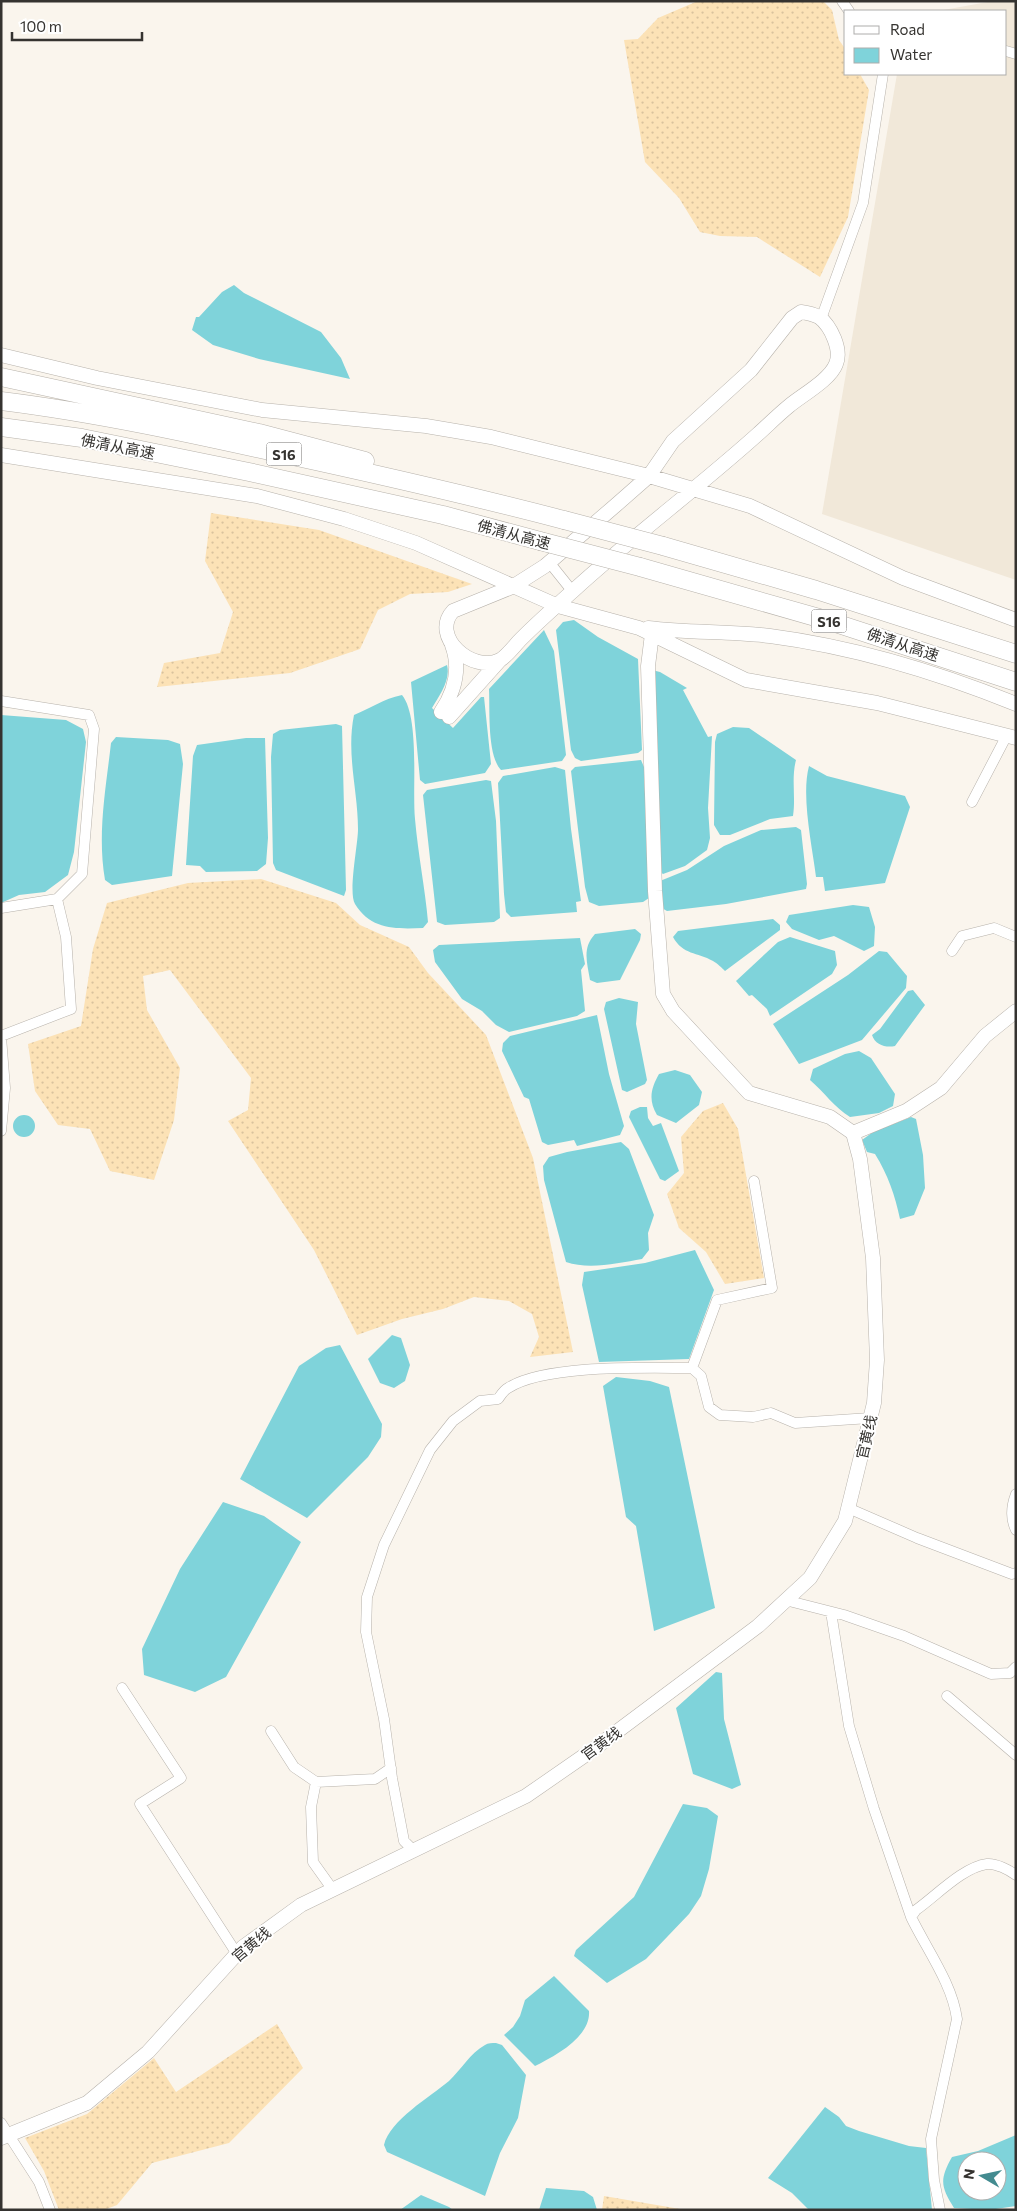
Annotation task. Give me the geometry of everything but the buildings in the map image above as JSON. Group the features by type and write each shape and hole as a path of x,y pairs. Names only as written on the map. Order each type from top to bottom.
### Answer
{"highway":[{"path":"1,377 259,433 347,455 448,490"},
{"name":"佛清从高速","path":"1,401 136,422 448,490 663,546 816,590 1016,654"},
{"name":"佛清从高速","path":"1,427 90,440 411,507 640,567 810,615 1016,682"},
{"path":"1,434 47,440 90,440"}],"street":[{"path":"821,319 863,203 883,75"},
{"path":"801,312 813,314 821,319 833,334 839,354 833,370 787,407 696,489 572,592 445,715 455,682 457,663 446,627 447,618 453,611 512,587 549,562 649,476 673,441 751,370 792,318 801,312"},
{"path":"1,354 97,378 262,410 426,426 490,437 649,476 750,506 903,578 1016,620"},
{"path":"1,455 257,496 344,519 416,543 558,606 652,634 746,680 877,704 1011,736 972,802"},
{"path":"549,562 572,592"},
{"path":"630,626 672,631 769,636 860,651 987,692 1016,704"},
{"path":"652,634 648,666 655,891 663,994 673,1011 749,1093 830,1117 853,1133 906,1111 942,1088 985,1036 1016,1011"},
{"path":"451,642 460,653 474,662 482,663 500,660"},
{"path":"1,701 89,715 94,729 82,874 57,899 1,908"},
{"path":"1,1131 4,1088 1,1036 71,1009 66,937 57,899"},
{"path":"952,951 962,936 994,928 1016,937"},
{"name":"官黄线","path":"6,2137 87,2103 148,2052 243,1947 301,1905 526,1796 591,1751 750,1632 810,1578 845,1521 870,1418 877,1360 873,1258 860,1158 853,1133"},
{"path":"692,1368 717,1300 772,1288 754,1181"},
{"path":"414,1851 404,1840 384,1719 366,1632 367,1597 384,1545 430,1450 453,1421 480,1401 498,1399 506,1388 526,1379 576,1370 692,1368 701,1376 709,1407 720,1415 753,1417 771,1413 795,1423 870,1418"},
{"path":"1016,1494 1012,1504 1012,1522 1016,1530"},
{"path":"848,1508 917,1538 1012,1574 1016,1573"},
{"path":"785,1600 831,1612 904,1636 991,1674 1010,1673 1016,1667"},
{"path":"831,1612 849,1726 874,1808 911,1917 956,2006 958,2019 932,2139 934,2180 940,2210"},
{"path":"122,1688 181,1778 140,1804 237,1954"},
{"path":"947,1696 1016,1756"},
{"path":"271,1730 294,1767 316,1782 375,1780 391,1768"},
{"path":"316,1782 311,1807 313,1862 333,1890"},
{"path":"911,1917 916,1910 970,1868 989,1863 1016,1875"},
{"path":"1,2123 6,2137 39,2182 50,2210"}],"shaded area":[{"path":"698,1 823,1 832,10 839,40 844,47 844,75 861,75 869,90 848,217 820,277 757,237 720,236 700,232 679,198 645,162 624,40 638,39 658,18"},
{"path":"993,1 1016,1 1016,580 822,514 897,75 1007,75 1007,10 944,10"},
{"path":"211,513 319,530 472,584 448,592 410,594 378,610 360,649 290,673 157,687 164,663 220,653 233,612 205,561"},
{"path":"261,879 336,903 360,925 409,947 428,973 486,1035 533,1158 573,1352 530,1357 539,1337 532,1314 509,1301 474,1297 443,1309 402,1319 357,1335 314,1250 228,1121 248,1110 251,1078 170,970 143,976 147,1010 180,1068 174,1120 154,1180 110,1171 90,1129 58,1125 35,1091 28,1044 81,1026 93,949 107,903 188,883"},
{"path":"723,1103 738,1129 764,1278 725,1284 706,1252 679,1228 667,1194 684,1173 681,1137 703,1111"},
{"path":"277,2024 303,2068 229,2143 152,2163 117,2205 104,2210 59,2210 44,2171 25,2138 87,2114 154,2058 176,2092"},
{"path":"604,2196 686,2210 602,2210"}],"water":[{"path":"234,285 244,293 321,332 341,358 350,379 259,359 213,345 192,330 196,317 199,317 222,292"},
{"path":"574,620 598,637 638,659 642,750 638,753 581,761 575,758 571,750 556,630 563,622"},
{"path":"544,630 554,651 566,755 562,761 501,770 493,754 491,744 489,689"},
{"path":"447,665 446,682 432,708 453,728 481,697 484,697 491,764 485,773 425,784 420,780 411,682"},
{"path":"652,670 660,672 687,688 683,690 708,737 712,736 708,808 710,838 707,850 685,866 663,874 657,869"},
{"path":"402,695 408,705 413,736 415,819 428,922 423,928 394,928 376,923 361,913 353,898 358,829 351,744 354,715 383,701"},
{"path":"1,715 66,720 83,729 86,742 74,852 68,875 45,892 19,895 1,903"},
{"path":"336,724 342,726 346,890 344,896 276,870 273,863 271,757 273,734 280,730"},
{"path":"733,727 749,728 796,760 793,816 770,819 730,835 720,835 714,825 715,742 717,734"},
{"path":"116,737 168,740 180,744 183,764 172,876 112,885 105,880 102,846 103,811 111,743"},
{"path":"246,738 265,738 268,838 266,864 257,871 206,872 200,866 186,865 193,756 197,745"},
{"path":"641,760 644,767 649,898 643,902 599,906 589,902 585,887 571,771 575,767"},
{"path":"809,766 827,776 905,796 910,807 885,883 825,891 823,877 816,877 808,821 806,791"},
{"path":"555,767 565,770 581,901 576,902 577,912 511,917 506,912 504,894 498,783 503,776"},
{"path":"486,780 491,781 496,821 500,918 494,922 445,925 437,922 423,795 427,790"},
{"path":"796,827 801,830 806,889 726,904 667,911 660,907 660,881 687,870 724,846 761,830"},
{"path":"853,905 869,907 875,927 874,946 864,951 834,936 819,940 792,929 786,922 789,915"},
{"path":"773,919 780,925 780,930 725,971 713,961 681,947 673,937 678,931"},
{"path":"635,929 641,934 640,940 620,980 597,983 590,980 586,956 588,945 595,934"},
{"path":"790,937 835,951 837,965 832,974 770,1016 767,1009 752,995 749,996 736,981 778,942"},
{"path":"580,938 585,964 581,970 585,1011 577,1016 509,1032 496,1025 482,1011 462,999 435,962 433,950 439,945"},
{"path":"879,951 887,952 907,976 906,988 862,1040 799,1064 773,1024 848,975"},
{"path":"913,990 925,1005 895,1046 888,1047 878,1043 872,1035 880,1029 908,991"},
{"path":"619,998 638,1002 636,1024 647,1080 645,1084 627,1092 622,1090 604,1009 606,1002"},
{"path":"597,1015 609,1074 624,1126 620,1135 577,1146 574,1140 548,1145 542,1142 529,1099 524,1097 502,1051 503,1043 510,1036"},
{"path":"859,1051 871,1058 895,1094 893,1106 879,1113 850,1117 839,1109 810,1080 813,1069 845,1054"},
{"path":"675,1070 690,1075 702,1092 699,1105 676,1123 657,1115 652,1104 652,1089 659,1074"},
{"path":"640,1107 647,1107 648,1118 653,1126 661,1123 679,1171 665,1181 660,1179 629,1117 631,1111"},
{"path":"24,1115 34,1122 35,1126 28,1136 24,1137 14,1130 13,1126 20,1116"},
{"path":"911,1117 916,1119 923,1155 925,1188 914,1215 900,1219 884,1170 875,1154 867,1152 862,1140 873,1132"},
{"path":"621,1142 629,1149 654,1215 648,1233 649,1250 642,1259 614,1264 594,1266 566,1262 544,1180 543,1166 549,1157"},
{"path":"695,1250 714,1290 689,1359 599,1362 582,1285 584,1272 645,1263"},
{"path":"392,1335 401,1338 410,1365 405,1381 394,1388 380,1383 368,1359"},
{"path":"340,1345 382,1424 381,1437 368,1457 307,1518 240,1479 299,1366 326,1348"},
{"path":"616,1377 650,1381 669,1387 715,1608 654,1631 636,1526 626,1517 603,1386"},
{"path":"223,1502 264,1516 301,1542 226,1677 195,1692 144,1675 142,1649 180,1569"},
{"path":"716,1672 722,1673 724,1719 741,1785 732,1789 693,1774 676,1708"},
{"path":"683,1804 707,1808 718,1816 709,1869 701,1896 689,1914 646,1959 607,1983 574,1956 576,1950 634,1897"},
{"path":"554,1976 589,2011 588,2020 578,2037 570,2044 535,2066 504,2035 513,2027 520,2016 525,2000"},
{"path":"496,2043 502,2045 526,2075 518,2118 500,2153 485,2196 387,2152 384,2145 394,2127 402,2118 449,2081 480,2048 487,2044"},
{"path":"825,2107 839,2117 846,2126 909,2146 926,2148 932,2210 809,2210 792,2193 768,2178"},
{"path":"1016,2135 1016,2206 989,2210 954,2208 946,2194 943,2183 945,2172 952,2157 957,2156 957,2201 1007,2201 1007,2151 978,2151"},
{"path":"546,2188 584,2191 593,2197 597,2210 539,2210"},
{"path":"421,2195 449,2207 453,2210 400,2210"}]}
